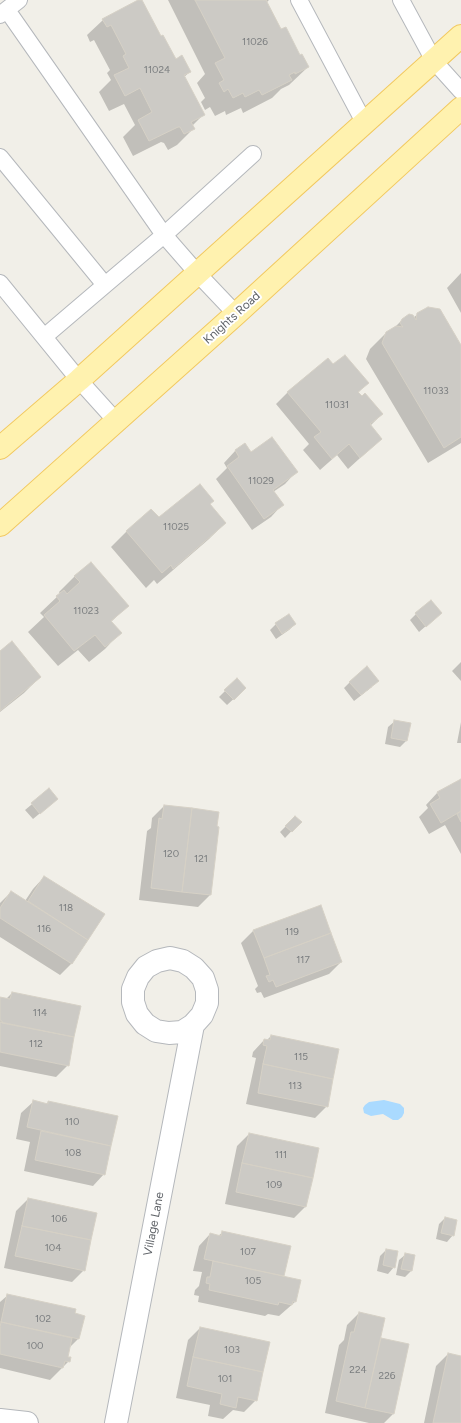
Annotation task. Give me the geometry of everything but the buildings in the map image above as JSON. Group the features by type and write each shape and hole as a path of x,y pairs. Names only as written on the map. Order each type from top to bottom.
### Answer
{"main road":[{"path":"0,448 198,274 461,36"},
{"name":"Knights Road","path":"0,525 236,314 461,108"}],"street":[{"name":"Village Lane","path":"116,1423 193,1025"},
{"path":"0,1420 27,1423"}],"lane":[{"path":"299,0 365,124"},
{"path":"401,0 434,61 461,91"},
{"path":"9,8 164,235 236,314"},
{"path":"44,337 164,235 253,154"},
{"path":"0,157 105,285"},
{"path":"0,283 79,380 116,421"}],"water":[{"path":"384,1100 400,1104 404,1108 402,1117 398,1120 393,1120 383,1114 371,1116 364,1113 363,1108 369,1102"}]}
